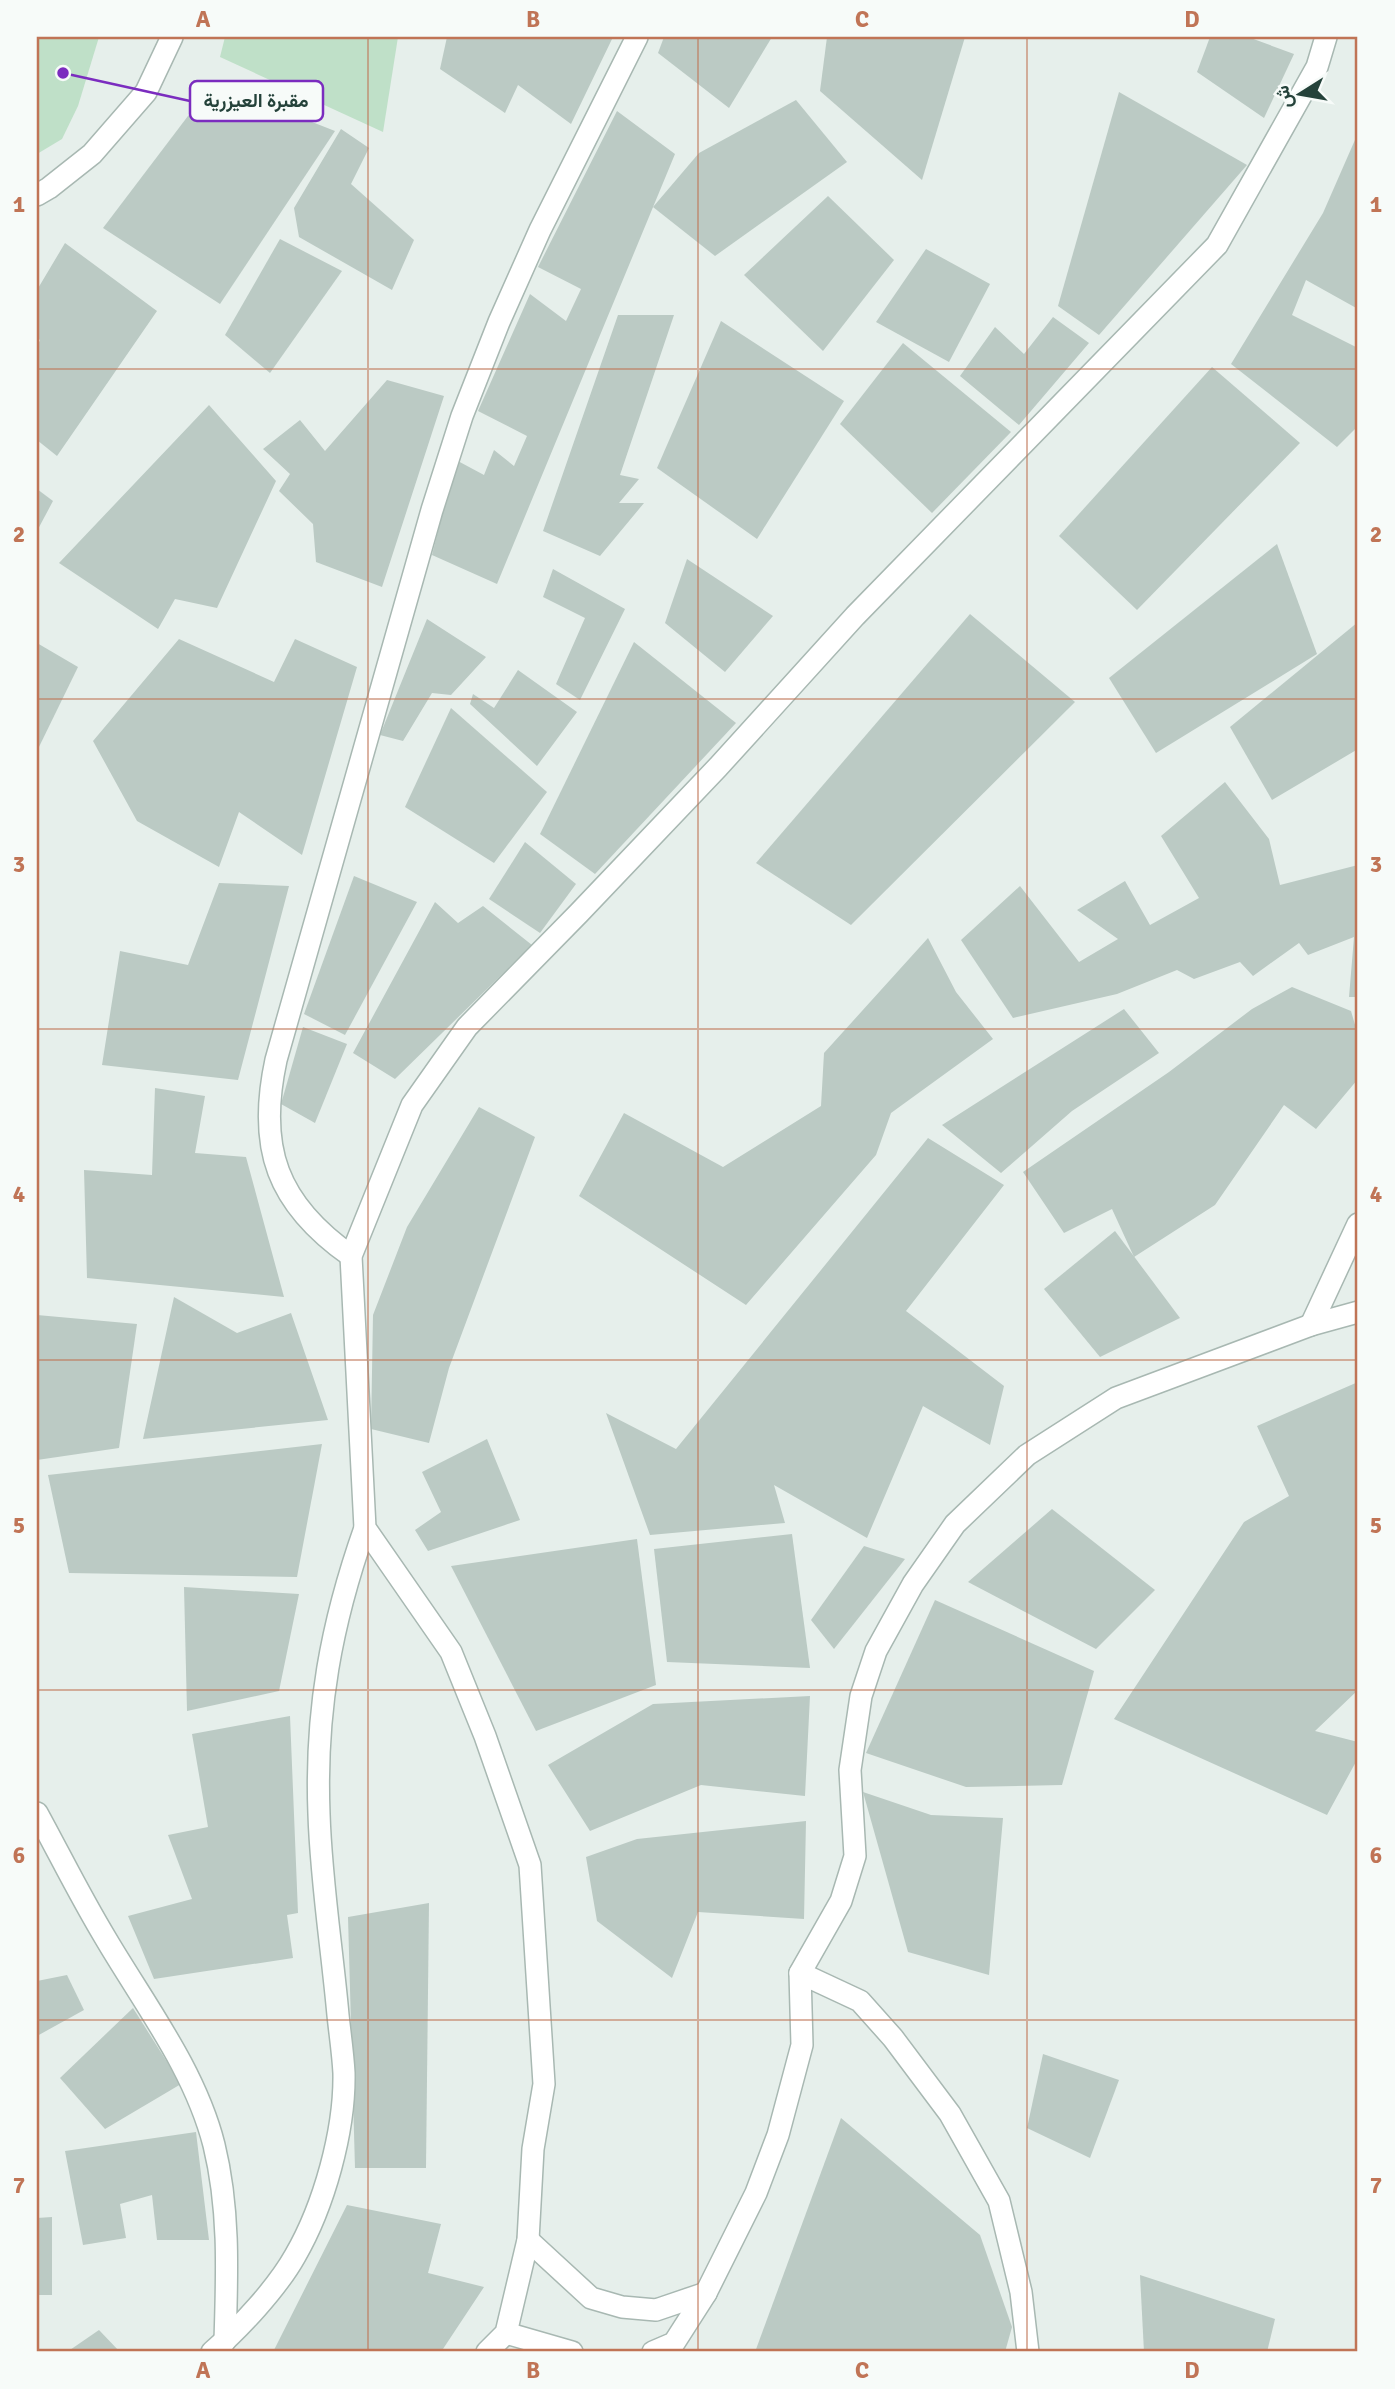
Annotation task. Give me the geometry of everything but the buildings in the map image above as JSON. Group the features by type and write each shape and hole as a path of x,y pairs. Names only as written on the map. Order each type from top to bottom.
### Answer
{"street":[{"path":"37,195 92,154 146,92 172,37"},
{"path":"351,1256 325,1237 303,1214 281,1177 268,1125 269,1092 276,1060 432,510 462,416 499,322 540,230 637,37"},
{"path":"219,2347 261,2302 295,2257 314,2217 342,2117 344,2073 319,1815 323,1688 347,1580 365,1528 351,1256 412,1105 467,1027 709,776 855,616 1217,245 1317,67 1326,37"},
{"path":"1311,1325 1358,1224"},
{"path":"653,2352 674,2343 706,2292 756,2193 778,2135 802,2045 800,1973 841,1901 855,1856 850,1770 862,1696 876,1651 913,1584 955,1524 1027,1455 1116,1398 1311,1325 1358,1312"},
{"path":"365,1528 451,1652 485,1736 530,1866 544,2084 533,2149 528,2240 506,2333 487,2352"},
{"path":"37,1813 104,1937 171,2045 198,2098 214,2145 226,2213 219,2347"},
{"path":"800,1973 860,2001 950,2114 999,2201 1021,2292 1028,2352"},
{"path":"528,2240 591,2298 622,2306 656,2310 706,2292"},
{"path":"506,2333 572,2352"}],"green space":[{"path":"37,37 99,37 78,106 62,139 37,154"},
{"path":"225,37 398,37 383,132 220,57"}],"place":[{"name":"مقبرة العيزرية","path":"63,73"}]}
